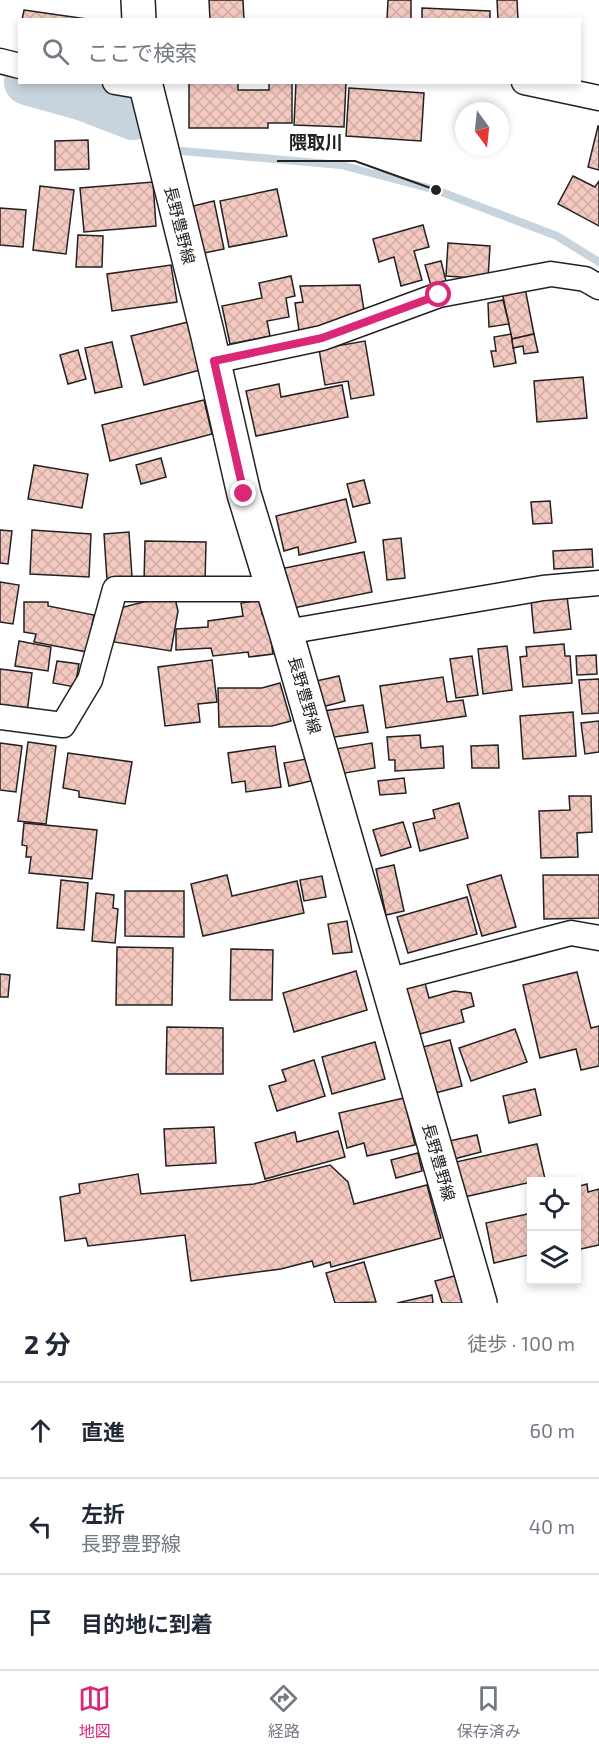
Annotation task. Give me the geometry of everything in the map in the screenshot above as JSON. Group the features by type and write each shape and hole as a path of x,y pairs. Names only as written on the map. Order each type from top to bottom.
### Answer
{"main road":[{"path":"138,0 139,18"},
{"name":"長野豊野線","path":"135,84 214,361 244,494 274,589 480,1303"}],"street":[{"path":"0,61 18,66"},
{"path":"533,84 599,98"},
{"path":"214,361 322,338 439,295 551,274 585,279 599,287"},
{"path":"286,632 543,588 599,583"},
{"path":"0,717 63,725 90,680 115,589 274,589"},
{"path":"387,981 571,933 599,938"}],"building":[{"path":"209,0 243,0 244,18 210,18"},
{"path":"388,0 411,0 411,18 387,18"},
{"path":"497,0 517,0 518,18 498,18"},
{"path":"422,8 490,11 490,18 422,18"},
{"path":"24,10 80,18 22,18"},
{"path":"189,84 238,84 238,90 269,90 269,84 292,84 292,123 268,123 268,128 189,128"},
{"path":"296,84 346,84 344,127 294,125"},
{"path":"349,88 424,93 421,141 346,136"},
{"path":"599,126 599,170 588,167"},
{"path":"88,140 89,169 55,170 55,141"},
{"path":"573,176 595,187 599,181 599,226 558,204"},
{"path":"153,182 156,226 84,232 80,188"},
{"path":"40,186 74,190 66,254 33,250"},
{"path":"277,189 287,236 229,247 220,201"},
{"path":"214,201 224,249 199,254 189,207"},
{"path":"0,208 26,210 23,247 0,245"},
{"path":"423,225 429,247 414,251 422,280 401,286 394,257 379,262 373,239"},
{"path":"78,235 103,236 102,267 76,267"},
{"path":"448,243 490,246 488,279 446,276"},
{"path":"441,261 447,285 432,289 425,265"},
{"path":"171,265 177,302 112,311 107,274"},
{"path":"291,276 295,296 286,298 289,317 267,321 270,336 230,344 222,306 262,298 259,283"},
{"path":"360,285 365,317 318,326 319,334 307,336 299,330 295,303 303,302 300,286"},
{"path":"525,288 534,334 512,339 502,292"},
{"path":"503,300 509,324 489,327 488,303"},
{"path":"188,322 200,370 144,385 131,336"},
{"path":"511,334 516,363 494,367 491,351 496,351 494,337"},
{"path":"534,334 538,352 524,354 523,346 513,348 512,339"},
{"path":"365,341 374,395 351,399 348,381 325,385 319,349"},
{"path":"112,342 122,387 95,393 85,348"},
{"path":"78,350 86,379 68,384 60,355"},
{"path":"583,377 587,418 537,422 534,381"},
{"path":"279,384 281,397 342,385 348,417 256,436 246,391"},
{"path":"204,400 212,434 110,461 102,425"},
{"path":"161,458 166,477 141,484 136,465"},
{"path":"34,465 88,474 82,508 28,499"},
{"path":"364,480 370,503 353,507 347,484"},
{"path":"346,499 356,542 299,555 298,547 284,551 276,516"},
{"path":"550,501 552,523 533,524 531,502"},
{"path":"0,530 12,531 8,564 0,563"},
{"path":"32,530 91,534 89,577 30,574"},
{"path":"129,532 132,577 107,580 104,534"},
{"path":"401,538 405,578 387,580 383,540"},
{"path":"145,541 206,542 205,583 144,582"},
{"path":"592,549 593,567 554,569 553,551"},
{"path":"364,552 372,592 283,610 275,570"},
{"path":"0,582 19,585 13,624 0,622"},
{"path":"174,594 178,611 171,651 114,642 120,608"},
{"path":"567,596 571,629 534,633 531,600"},
{"path":"260,600 262,614 267,613 273,654 249,657 248,652 213,656 211,648 176,650 176,629 208,627 208,621 243,616 241,603"},
{"path":"24,602 48,602 48,606 94,615 87,652 34,642 36,634 24,632"},
{"path":"19,641 51,647 48,671 15,666"},
{"path":"564,644 565,656 570,656 572,683 523,687 520,657 527,656 526,647"},
{"path":"507,646 512,690 483,694 478,649"},
{"path":"596,655 597,674 577,675 576,656"},
{"path":"472,656 478,695 456,698 450,659"},
{"path":"212,660 217,702 198,704 200,722 165,726 158,667"},
{"path":"57,661 79,664 75,687 53,683"},
{"path":"0,669 32,673 27,713 0,709"},
{"path":"339,676 345,701 322,707 316,681"},
{"path":"443,677 447,702 463,700 466,716 386,728 380,686"},
{"path":"599,679 599,713 582,714 579,680"},
{"path":"280,683 291,721 272,726 219,727 218,688 262,688"},
{"path":"363,705 368,732 328,738 324,711"},
{"path":"573,712 576,756 523,759 520,716"},
{"path":"599,721 599,752 585,754 581,723"},
{"path":"420,735 421,748 443,746 444,768 395,771 395,760 389,760 387,737"},
{"path":"28,742 56,746 46,824 18,821"},
{"path":"0,743 22,746 16,792 0,790"},
{"path":"372,743 375,768 333,775 329,750"},
{"path":"498,745 499,768 472,768 471,746"},
{"path":"275,746 281,787 246,792 245,781 232,783 228,753"},
{"path":"68,753 132,762 125,804 79,797 79,791 63,788"},
{"path":"306,759 311,781 289,786 284,763"},
{"path":"404,778 406,793 380,795 378,781"},
{"path":"569,796 591,796 592,832 577,833 578,857 541,858 539,811 570,810"},
{"path":"459,803 468,838 420,851 413,823 435,818 433,810"},
{"path":"403,822 411,847 381,856 373,830"},
{"path":"24,823 97,830 92,879 29,873 31,857 26,857 27,846 22,845"},
{"path":"394,865 404,911 386,915 376,869"},
{"path":"227,875 232,896 297,881 304,913 203,936 191,884"},
{"path":"501,875 516,927 482,936 467,885"},
{"path":"543,875 599,875 599,918 544,919"},
{"path":"322,876 326,897 304,901 300,880"},
{"path":"61,880 88,883 84,930 57,928"},
{"path":"125,891 184,891 184,937 125,936"},
{"path":"96,893 114,895 113,908 118,909 115,943 92,941"},
{"path":"467,897 477,934 408,953 397,917"},
{"path":"347,921 352,952 333,954 328,924"},
{"path":"117,947 173,948 172,1005 116,1005"},
{"path":"231,949 273,950 272,1000 230,1000"},
{"path":"356,971 367,1010 294,1032 283,993"},
{"path":"577,972 591,1028 599,1026 599,1066 581,1070 576,1049 540,1058 523,985"},
{"path":"0,974 10,975 8,997 0,997"},
{"path":"425,983 429,998 454,991 471,993 474,1006 461,1010 464,1022 416,1035 404,988"},
{"path":"167,1027 223,1028 223,1074 166,1074"},
{"path":"515,1029 527,1062 471,1081 459,1048"},
{"path":"450,1040 462,1086 435,1093 423,1047"},
{"path":"375,1042 385,1079 332,1094 322,1057"},
{"path":"314,1060 325,1096 277,1111 269,1086 286,1081 282,1070"},
{"path":"535,1089 541,1115 509,1123 503,1096"},
{"path":"404,1098 415,1145 367,1156 364,1143 347,1148 339,1113"},
{"path":"214,1127 216,1163 166,1166 164,1129"},
{"path":"338,1131 345,1157 265,1179 255,1143 295,1132 297,1142"},
{"path":"477,1135 481,1152 454,1159 449,1141"},
{"path":"537,1144 545,1177 527,1177 527,1183 464,1197 456,1162"},
{"path":"418,1153 422,1171 396,1178 391,1160"},
{"path":"330,1165 348,1182 354,1204 427,1185 441,1238 331,1267 330,1262 314,1267 312,1261 281,1269 191,1281 185,1235 88,1246 86,1238 65,1241 60,1197 80,1193 79,1184 138,1174 141,1194 254,1184"},
{"path":"587,1184 588,1192 599,1189 599,1245 581,1249 581,1231 581,1186"},
{"path":"527,1214 527,1255 494,1263 486,1223"},
{"path":"364,1262 376,1302 335,1303 326,1273"},
{"path":"458,1275 465,1303 442,1303 435,1281"},
{"path":"432,1295 433,1303 397,1303"}],"waterway":[{"path":"34,84 84,98 133,117"},
{"path":"182,151 341,165 436,190 557,236 599,262"}],"place":[{"name":"隈取川","path":"436,190"}],"route":[{"path":"244,494 214,361 322,338 439,295"}]}
